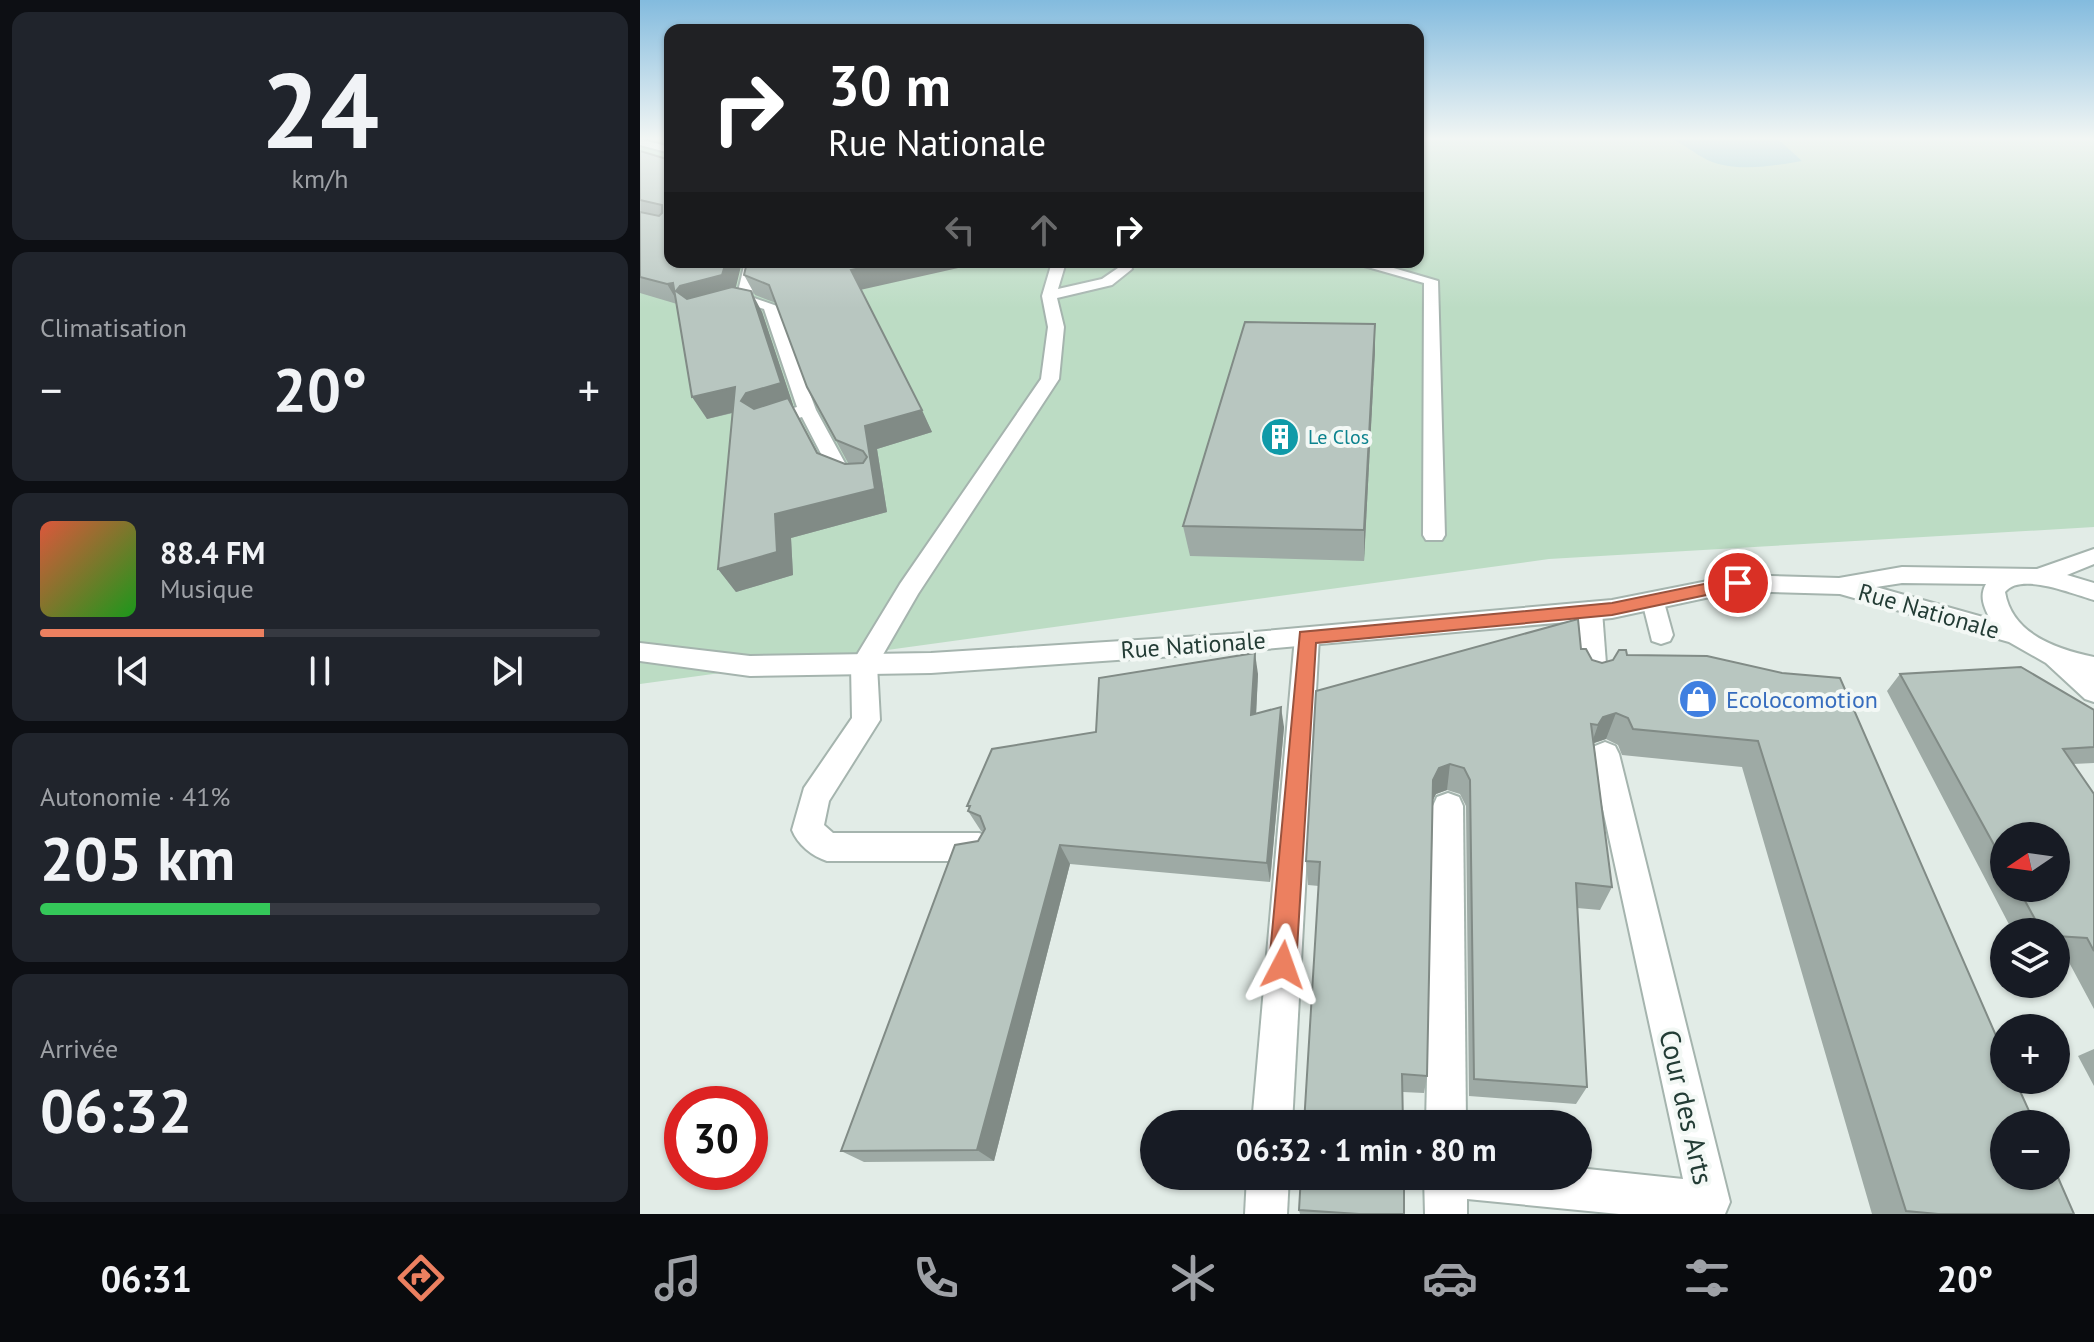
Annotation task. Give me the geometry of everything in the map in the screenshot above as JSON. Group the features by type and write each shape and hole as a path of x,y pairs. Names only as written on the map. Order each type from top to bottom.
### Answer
{"street":[{"path":"750,268 736,301 770,306 807,410 838,469 866,480"},
{"path":"979,847 827,847 807,830 815,797 866,720 864,665 908,590 1050,379 1056,327 1049,296 1057,268"},
{"path":"1049,296 1107,282 1125,268"},
{"path":"1380,268 1431,281 1434,535"},
{"path":"767,422 807,410"},
{"path":"2043,576 2094,556"},
{"name":"Rue Nationale","path":"640,652 750,666 864,665 1307,637 1590,611 1738,583 1839,586 1902,575 2043,576"},
{"path":"2043,576 2094,592"},
{"path":"2015,577 1996,588 1996,610 2019,636 2050,654 2094,692"},
{"name":"Rue Nationale","path":"1839,586 2019,636"},
{"path":"1654,601 1661,635"},
{"path":"1590,611 1594,677"},
{"path":"1273,1110 1307,637"},
{"path":"2050,654 2094,667"},
{"name":"Cour des Arts","path":"1587,1190 1709,1202 1605,754"},
{"path":"1446,1110 1448,806"},
{"path":"1266,1214 1267,1190"},
{"path":"1445,1190 1446,1214"}],"green space":[{"path":"640,195 664,195 664,268 1424,268 1424,195 2094,195 2094,527 1549,559 640,684"}],"building":[{"path":"640,195 664,195 664,268 724,268 722,275 680,286 676,291 687,299 732,287 751,291 781,383 746,393 741,401 754,409 788,398 817,453 845,464 863,463 867,457 863,451 836,440 807,387 769,285 744,275 746,268 861,268 851,270 922,410 865,426 875,489 775,514 777,552 718,569 735,387 692,397 673,283 640,277 640,212 659,216 662,205 640,200"},
{"name":"Le Clos","path":"1245,322 1375,324 1364,530 1183,526"},
{"path":"1578,619 1581,649 1586,649 1592,660 1602,663 1613,660 1619,650 1626,650 1627,655 1707,656 1782,673 1840,678 1990,1022 1990,1094 2021,1094 2029,1110 1990,1110 1990,1190 2063,1190 2074,1214 1938,1214 1906,1211 1758,741 1633,729 1628,718 1616,713 1603,717 1598,725 1591,724 1612,887 1576,883 1587,1087 1474,1079 1470,780 1464,768 1450,764 1439,768 1433,780 1427,1076 1402,1074 1403,1110 1305,1110 1320,862 1306,861 1316,691"},
{"path":"1255,653 1251,715 1281,707 1267,863 1060,845 977,1150 841,1151 955,845 978,841 985,829 980,816 968,811 970,806 967,806 992,749 1096,732 1099,678"},
{"path":"2021,667 2094,710 2094,747 2063,749 2094,794 2094,951 2087,938 2070,937 2070,918 2034,918 2026,902 2070,902 2070,822 1990,822 1990,838 1900,674"},
{"path":"1300,1190 1404,1190 1404,1214 1299,1210"}],"place":[{"name":"Le Clos","path":"1280,437"},
{"name":"Ecolocomotion","path":"1698,699"}],"route":[{"path":"1283,965 1307,637 1612,609 1738,583"}]}
